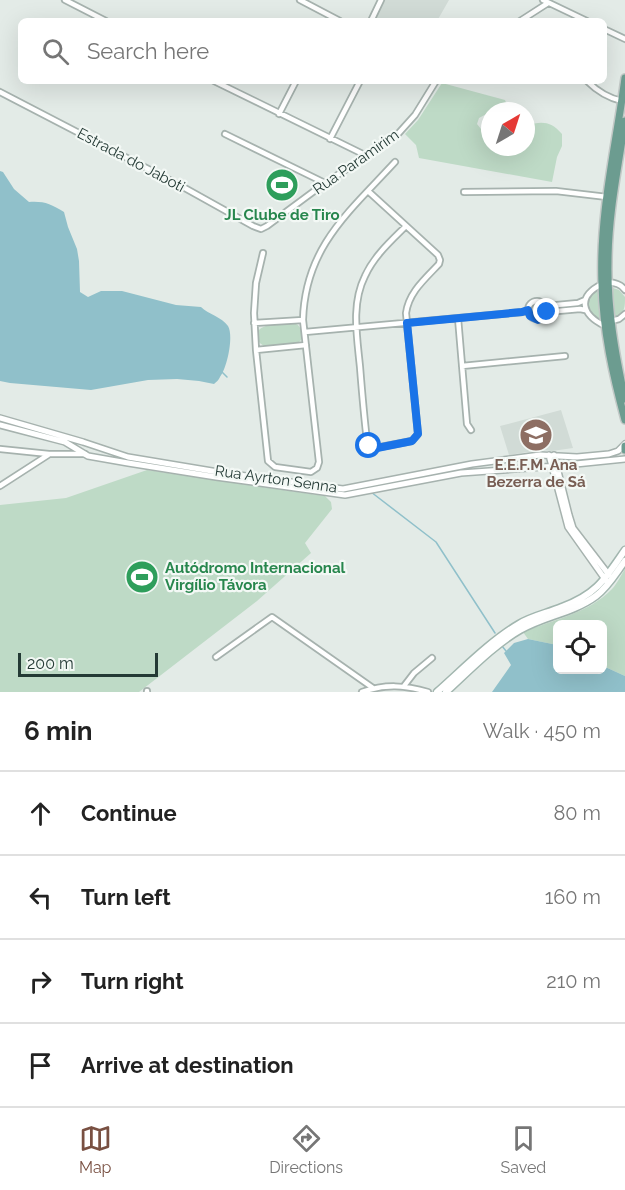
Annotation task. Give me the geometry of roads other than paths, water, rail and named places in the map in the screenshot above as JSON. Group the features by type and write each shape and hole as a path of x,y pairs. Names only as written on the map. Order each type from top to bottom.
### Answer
{"main road":[{"path":"625,78 607,197 603,243 613,373 625,420"},
{"path":"605,283 610,222 625,121"},
{"path":"608,323 625,399"},
{"path":"446,692 497,646 519,630 586,602 601,592 625,550"},
{"path":"437,692 515,626 576,602 608,579 625,561"}],"street":[{"path":"65,0 100,18"},
{"path":"300,0 329,18"},
{"path":"372,18 381,0"},
{"path":"524,18 545,1 581,18"},
{"path":"607,30 625,39"},
{"path":"220,84 367,156"},
{"path":"279,114 294,84"},
{"path":"330,139 358,84"},
{"name":"Rua Paramirim","path":"261,229 392,139 420,108 434,84"},
{"path":"591,84 600,92 622,101"},
{"name":"Estrada do Jaboti","path":"0,92 261,229"},
{"path":"225,134 325,183"},
{"path":"262,252 255,293 254,323 268,461 275,467 311,472 317,468 319,462 303,320 306,291 311,272 333,230 395,162"},
{"path":"368,191 406,225 438,255 440,260 410,298 406,313 418,434 412,441 377,448 371,447 367,441 356,327 357,298 365,276 378,255 406,225"},
{"path":"464,192 556,191 607,197"},
{"path":"625,290 616,283 605,283 593,289 585,300 585,310 589,316 608,323 625,314"},
{"path":"546,306 585,300"},
{"path":"542,301 546,306 547,312 544,317 538,320 530,316 528,310 530,304 542,301"},
{"path":"570,303 571,310"},
{"path":"305,332 528,310"},
{"path":"547,312 585,310"},
{"path":"458,318 467,424 471,430"},
{"path":"254,323 303,320"},
{"path":"256,350 306,345"},
{"path":"462,366 565,356"},
{"name":"Rua Ayrton Senna","path":"0,418 128,457 344,492 472,464 552,455 578,457 609,454 625,447"},
{"path":"0,425 65,442 85,454"},
{"path":"73,454 83,442"},
{"path":"0,449 49,454 85,454"},
{"path":"0,486 49,454"},
{"name":"Rua Ayrton Senna","path":"85,454 139,465 344,492 461,472 625,459"},
{"path":"552,455 573,528 608,579"},
{"path":"216,657 272,617 373,688"},
{"path":"404,686 414,673 432,657"},
{"path":"362,692 386,686 404,686 428,692"}],"water":[{"path":"0,171 14,189 29,202 47,204 64,212 77,249 80,292 88,297 101,291 122,291 176,305 201,307 225,323 230,331 229,352 223,373 217,381 214,384 177,379 148,380 91,390 0,381"},
{"path":"528,639 553,644 553,674 607,674 607,668 625,676 625,692 492,692 511,665 504,653 514,643"}],"waterway":[{"path":"221,371 227,377"},
{"path":"371,492 436,542 495,633"},
{"path":"502,646 506,651"}],"place":[{"name":"JL Clube de Tiro","path":"282,185"},
{"name":"E.E.F.M. Ana Bezerra de Sá","path":"536,435"},
{"name":"Autódromo Internacional Virgílio Távora","path":"142,577"}]}
